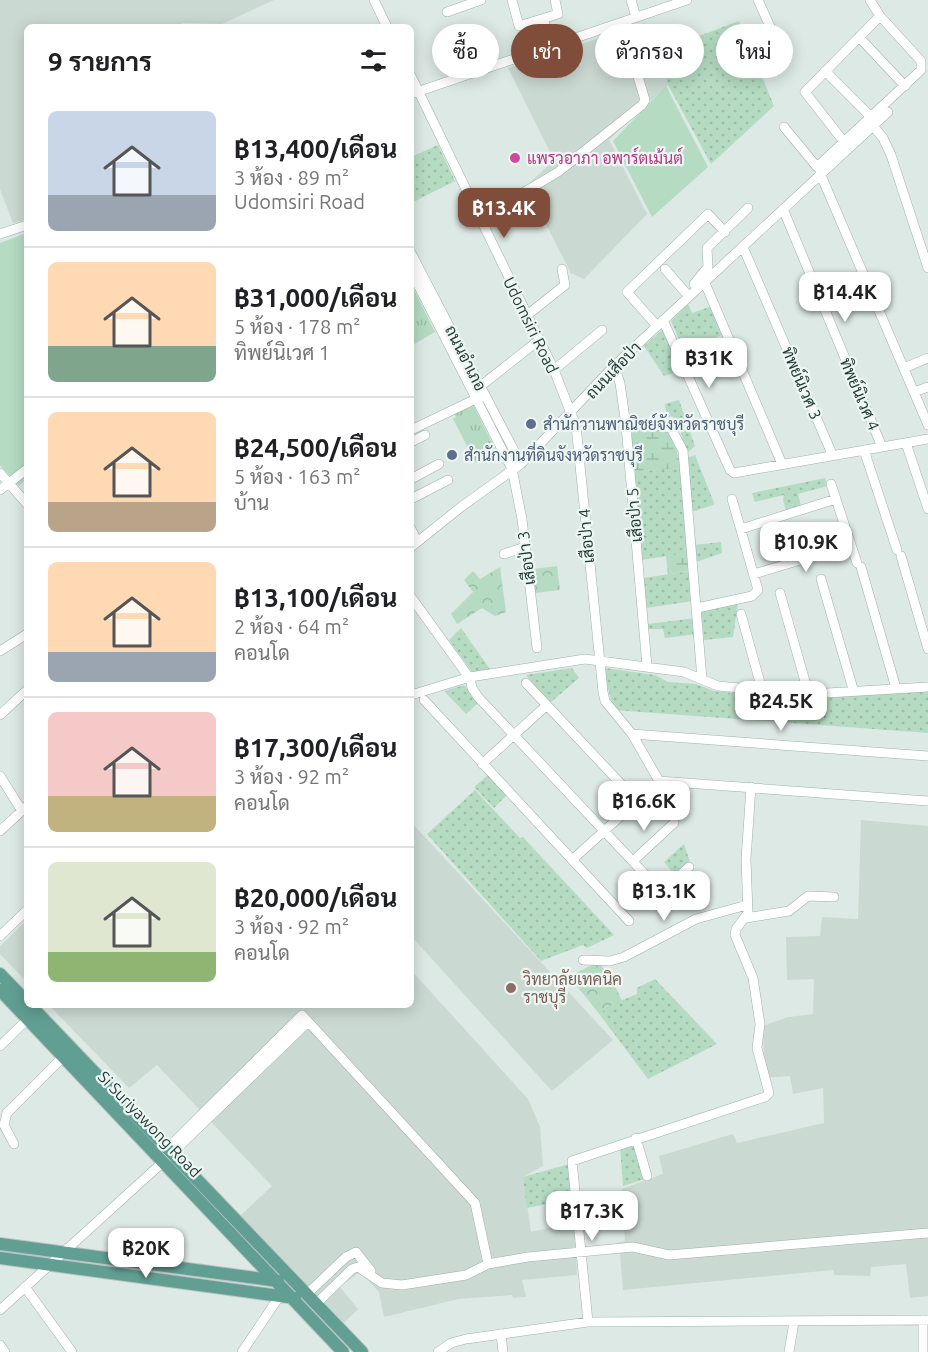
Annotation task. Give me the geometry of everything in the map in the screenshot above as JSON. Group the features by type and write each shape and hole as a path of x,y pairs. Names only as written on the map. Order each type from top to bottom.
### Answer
{"main road":[{"path":"0,974 24,999"},
{"name":"Si Suriyawong Road","path":"0,990 63,1057 297,1283 362,1352"},
{"name":"Si Suriyawong Road","path":"33,1008 167,1155 276,1281 284,1297 343,1352"},
{"path":"0,1244 297,1283"},
{"path":"0,1258 284,1297 302,1298 307,1294"}],"street":[{"path":"374,0 386,24"},
{"path":"512,0 519,26 558,14 555,0"},
{"path":"630,0 636,17"},
{"path":"583,35 687,0"},
{"path":"758,0 769,24"},
{"path":"784,127 817,167 844,142 872,121 921,70 921,61 880,16 870,0"},
{"path":"447,12 475,1"},
{"path":"844,142 805,92 880,16"},
{"path":"543,19 545,24"},
{"path":"479,219 558,172 642,105 645,100 643,88 622,22"},
{"path":"859,37 905,86"},
{"path":"415,93 511,60"},
{"path":"825,71 872,121 883,138 891,155 928,268"},
{"name":"Udomsiri Road","path":"415,93 554,370 572,412"},
{"name":"ถนนเสือป่า","path":"414,544 516,467 687,295 705,282 743,247 872,121 888,112"},
{"path":"820,173 928,426"},
{"path":"664,269 687,295 705,274 708,267 706,248 748,208"},
{"name":"ทิพย์นิเวศ 4","path":"783,209 882,447"},
{"path":"725,232 708,214 627,292 660,323 734,473 928,439"},
{"path":"0,234 24,226"},
{"name":"ทิพย์นิเวศ 3","path":"743,247 832,454"},
{"name":"ถนนอำเภอ","path":"414,259 516,467"},
{"path":"526,316 565,285 562,269"},
{"name":"ถนนอำเภอ","path":"414,276 479,393"},
{"path":"705,282 782,464"},
{"path":"554,370 602,330"},
{"path":"414,428 479,393 538,340"},
{"path":"904,368 928,358"},
{"name":"เสือป่า 5","path":"614,366 620,383 626,426 647,666"},
{"path":"914,392 928,387"},
{"name":"เสือป่า 4","path":"572,412 576,426 598,661 605,701 632,734 659,781 750,787"},
{"path":"626,426 663,424 671,428 680,442 684,460 702,678"},
{"path":"414,440 425,435"},
{"path":"906,443 928,509"},
{"path":"864,450 928,649"},
{"path":"414,477 439,464"},
{"name":"เสือป่า 3","path":"516,467 537,648"},
{"path":"0,490 24,472"},
{"path":"0,473 24,500"},
{"path":"414,497 448,480"},
{"path":"831,484 850,545 859,565 896,688"},
{"path":"697,608 756,594 758,585 732,499"},
{"path":"741,529 836,499"},
{"path":"754,574 850,545"},
{"path":"504,554 525,547"},
{"path":"821,579 853,689"},
{"path":"780,593 808,692"},
{"path":"414,601 470,677 472,688 672,903"},
{"path":"741,614 762,690"},
{"path":"0,651 24,636"},
{"path":"414,694 470,677 574,660 647,666 702,678 718,686 762,690 808,692 928,687"},
{"path":"526,683 637,801"},
{"path":"0,715 24,693"},
{"path":"424,700 629,921"},
{"path":"482,764 547,705"},
{"path":"632,734 928,756"},
{"path":"0,776 24,807"},
{"path":"572,860 655,785"},
{"path":"588,1322 572,1161 636,1138 751,1102 769,1093 757,1048 760,1024 753,978 735,935 736,929 746,918 746,859 750,787 928,801"},
{"path":"0,831 24,809"},
{"path":"633,861 674,823"},
{"path":"662,892 689,867"},
{"path":"746,918 789,911 808,896 834,897"},
{"path":"583,960 610,961 624,957 696,918 747,905"},
{"path":"0,936 24,913"},
{"path":"0,1310 167,1155 305,1019 475,1203 488,1264"},
{"path":"0,1046 27,1020"},
{"path":"14,1144 4,1125 7,1113 63,1057"},
{"path":"636,1138 647,1176"},
{"path":"316,1304 352,1269 363,1268 389,1284 418,1283 466,1275 488,1264 580,1252 633,1247 669,1255 928,1233"},
{"path":"307,1294 346,1257 356,1252 373,1276"},
{"path":"25,1287 72,1352"},
{"path":"242,1352 284,1297"},
{"path":"438,1352 451,1343 588,1322 926,1320 923,1352"},
{"path":"789,1352 794,1322"},
{"path":"501,1334 503,1352"},
{"path":"0,1345 5,1352"}],"shaded area":[{"path":"0,0 274,0 222,24 24,24 24,220 13,223 0,189"},
{"path":"595,39 595,78 665,78 668,85 609,140 647,214 584,279 571,273 526,186 554,160 513,78 583,78 583,43"},
{"path":"861,820 928,826 928,1296 910,1298 906,1264 871,1267 870,1276 834,1275 833,1270 623,1290 619,1242 625,1241 622,1189 663,1174 659,1156 733,1134 737,1143 824,1123 823,1088 793,1094 790,1076 765,1078 763,1026 788,1017 813,1014 814,979 787,980 786,937 820,936 822,917 858,919"},
{"name":"วิทยาลัยเทคนิค ราชบุรี","path":"414,825 613,1040 552,1091 414,939"},
{"path":"24,923 24,979 0,954 0,946"},
{"path":"414,973 528,1099 540,1127 543,1166 523,1177 531,1232 574,1222 577,1275 522,1280 526,1297 513,1298 512,1295 458,1299 384,1317 379,1292 360,1272 340,1287 358,1309 344,1323 241,1215 272,1186 157,1065 129,1088 52,1008 414,1008"}],"green space":[{"path":"716,30 716,78 762,78 774,106 711,164 666,78 704,78 704,34"},
{"path":"666,86 708,167 652,217 613,141"},
{"path":"438,145 455,181 414,202 414,156"},
{"path":"24,234 24,481 19,486 0,465 0,243"},
{"path":"414,290 435,332 414,344"},
{"path":"688,304 692,313 712,306 724,334 684,350 671,321"},
{"path":"665,327 683,370 664,376 644,346"},
{"path":"679,400 695,446 687,453 678,423 672,416 667,417 665,404"},
{"path":"473,404 496,451 476,463 453,419 456,417 454,414"},
{"path":"652,428 672,432 681,468 633,472 630,430"},
{"path":"695,455 714,503 692,512 687,458"},
{"path":"681,468 688,553 641,560 633,472"},
{"path":"825,478 827,486 798,494 801,506 786,511 784,495 755,502 752,493"},
{"path":"721,542 722,553 696,562 694,545"},
{"path":"688,553 690,571 668,574 666,556"},
{"path":"557,566 560,590 535,593 533,569"},
{"path":"500,567 506,612 495,616 482,608 457,624 451,614 473,592 464,580 473,571 480,579"},
{"path":"690,571 693,601 646,608 643,578"},
{"path":"738,603 733,637 704,640 701,612"},
{"path":"695,618 697,634 665,638 663,629 648,629 648,624"},
{"path":"461,628 492,672 472,672 449,640"},
{"path":"572,668 579,678 550,703 526,675"},
{"path":"605,668 655,675 668,682 696,684 714,691 734,693 828,697 865,692 928,692 928,733 614,710 603,671"},
{"path":"464,685 478,703 466,714 444,691"},
{"path":"488,775 507,795 494,808 474,787"},
{"path":"475,790 520,838 523,837 614,935 587,948 583,945 541,961 427,834"},
{"path":"684,844 690,862 675,875 664,862"},
{"path":"599,962 622,1001 606,1007 600,1015 569,976"},
{"path":"655,979 717,1044 648,1079 600,1015 606,1007 637,994 637,988"},
{"path":"635,1142 645,1179 623,1186 620,1146"},
{"path":"569,1164 572,1199 527,1208 523,1177"}],"place":[{"name":"แพรวอาภา อพาร์ตเม้นต์","path":"515,158"},
{"name":"สำนักวานพาณิชย์จังหวัดราชบุรี","path":"531,424"},
{"name":"สำนักงานที่ดินจังหวัดราชบุรี","path":"452,455"},
{"name":"วิทยาลัยเทคนิค ราชบุรี","path":"511,988"}]}
